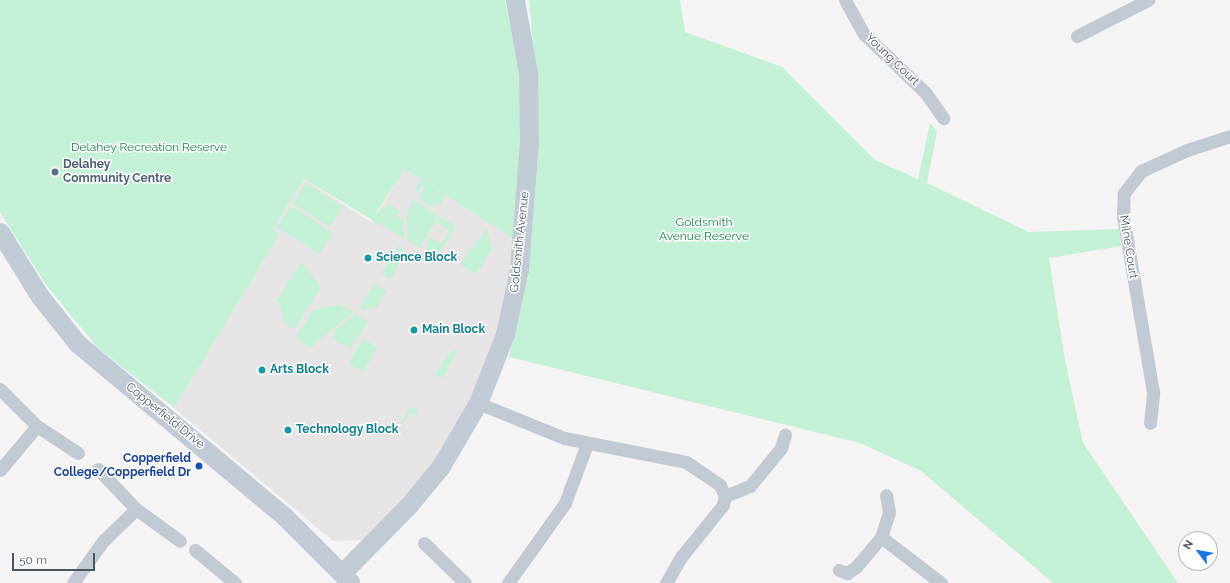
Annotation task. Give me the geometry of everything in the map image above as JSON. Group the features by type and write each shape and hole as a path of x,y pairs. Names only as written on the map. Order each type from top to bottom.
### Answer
{"street":[{"name":"Goldsmith Avenue","path":"346,578 429,482 478,403 497,358 514,300 525,217 529,93 515,0"},
{"name":"Young Court","path":"845,0 864,34 925,92 943,118"},
{"path":"1078,36 1148,0"},
{"name":"Milne Court","path":"1150,423 1152,392 1123,216 1124,193 1141,171 1187,150 1230,136"},
{"name":"Copperfield Drive","path":"0,232 39,295 77,343 285,517 346,578"},
{"path":"0,389 37,426 78,453"},
{"path":"478,403 536,429 587,444 686,462 720,485 725,496 723,505 681,557 666,583"},
{"path":"0,470 37,426"},
{"path":"725,496 750,486 781,448 785,435"},
{"path":"508,583 565,503 587,444"},
{"path":"98,468 136,509 180,541"},
{"path":"839,570 847,573 856,567 881,537 889,512 886,495"},
{"path":"73,583 103,541 136,509"},
{"path":"881,537 941,583"},
{"path":"424,543 465,583"},
{"path":"195,550 235,583"}],"shaded area":[{"path":"405,169 515,240 497,340 477,393 444,451 402,503 363,540 333,541 174,408 280,234 273,229 304,179 371,222"}],"green space":[{"name":"Delahey Recreation Reserve","path":"0,0 505,0 518,64 524,123 515,240 405,169 375,214 389,204 400,211 397,216 403,220 404,239 304,179 273,229 280,234 174,408 97,347 46,285 0,212"},
{"name":"Goldsmith Avenue Reserve","path":"529,0 680,0 685,32 782,67 875,160 918,179 930,123 937,131 927,183 1029,232 1119,229 1121,246 1049,258 1065,360 1083,443 1178,583 1053,583 921,471 860,443 509,357 528,278 538,156 539,114"},
{"path":"421,180 446,196 439,206 435,202 432,207 418,199 425,188 422,186 418,192 414,190"},
{"path":"306,183 343,207 330,227 293,203"},
{"path":"413,200 439,216 419,248 408,241 407,215"},
{"path":"291,206 333,233 319,254 277,227"},
{"path":"441,217 457,227 437,256 426,249 430,237 441,244 450,231 437,222"},
{"path":"487,229 492,249 476,274 460,264"},
{"path":"399,246 403,248 402,260 390,279 381,273"},
{"path":"301,262 321,287 294,329 285,324 279,302 275,303"},
{"path":"374,284 386,291 376,308 362,309 360,307"},
{"path":"339,304 353,312 310,348 295,338 313,310"},
{"path":"355,314 368,322 350,349 335,340 331,344 336,330"},
{"path":"363,339 378,348 363,372 349,363"},
{"path":"456,350 458,351 442,378 435,374 448,354"},
{"path":"410,406 418,412 416,416 411,413 395,434"}],"place":[{"name":"Delahey Community Centre","path":"55,172"},
{"name":"Science Block","path":"368,258"},
{"name":"Main Block","path":"414,330"},
{"name":"Arts Block","path":"262,370"},
{"name":"Technology Block","path":"288,430"},
{"name":"Copperfield College/Copperfield Dr","path":"199,466"}]}
